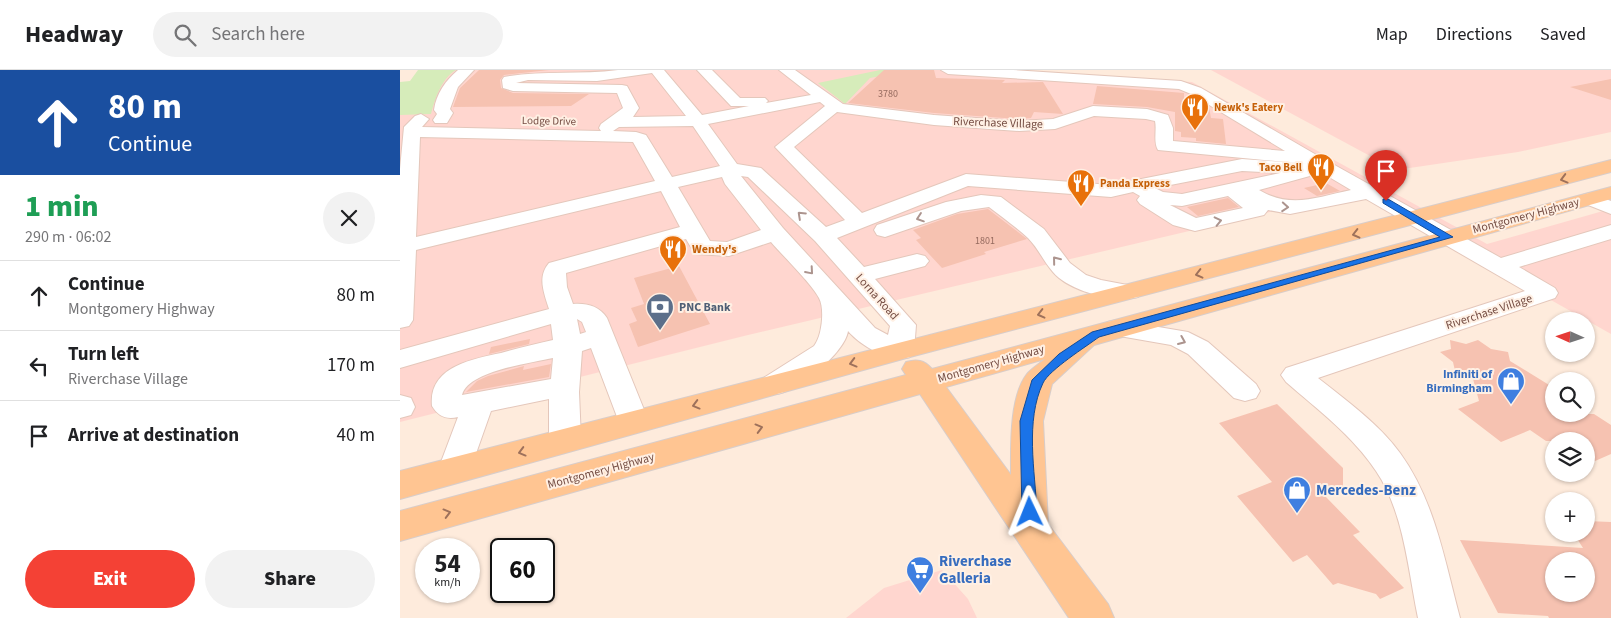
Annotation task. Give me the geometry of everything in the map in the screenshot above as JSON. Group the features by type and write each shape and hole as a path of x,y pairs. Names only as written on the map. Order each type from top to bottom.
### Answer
{"main road":[{"path":"400,485 900,351 1611,166"},
{"name":"Montgomery Highway","path":"400,526 1448,237 1604,200"},
{"path":"1030,530 1027,421 1038,380 1064,357 1106,331"},
{"path":"900,351 927,382 1093,618"}],"street":[{"path":"414,124 446,113 442,110 442,102 460,74 467,70"},
{"path":"704,70 734,102 739,104 824,98"},
{"name":"Riverchase Village","path":"786,70 838,108 914,118 1019,126 1055,124 1093,111 1156,116 1162,118 1164,123 1164,146 1316,165 1369,192 1546,292 1296,375 1355,427 1388,462 1411,508 1439,618"},
{"path":"948,70 1181,86 1196,91 1316,165"},
{"path":"622,89 508,85 509,80 522,77 587,78 611,73 659,71 732,169 732,180 775,233 865,334 900,351"},
{"path":"596,136 631,108 622,89 611,73"},
{"path":"824,98 784,147 858,221"},
{"name":"Riverchase Village","path":"698,121 824,98"},
{"name":"Lodge Drive","path":"414,124 698,121"},
{"path":"414,124 640,139 703,249 716,247 729,249 775,233"},
{"path":"400,320 414,124"},
{"path":"1164,146 1164,162 1180,178"},
{"name":"Riverchase Village","path":"823,236 966,180 1111,191 1248,165 1316,165"},
{"path":"1131,187 1158,198 1182,200 1279,180 1316,165"},
{"path":"405,246 732,169"},
{"name":"Lorna Road","path":"732,169 754,172 823,236 903,325 900,351"},
{"path":"1131,187 1181,220 1195,225 1257,211 1258,209 1237,189"},
{"path":"1237,189 1268,204 1290,208 1369,192"},
{"path":"885,230 924,216 970,204 994,201 1036,234 1062,268 1077,280 1096,288 1129,292"},
{"path":"565,440 565,386 568,346 563,313 555,287 554,272 557,268 692,230"},
{"path":"1499,266 1611,232"},
{"path":"858,276 917,261"},
{"path":"775,384 823,352 832,341 834,329 832,296"},
{"path":"400,359 563,313 575,311 588,313 594,318 602,337 633,422"},
{"path":"1106,331 1178,338 1198,348 1245,391"},
{"path":"565,386 451,408 447,406 446,400 453,381 460,374 489,364 602,337"},
{"path":"455,470 478,404"}],"shaded area":[{"path":"448,70 976,70 1192,82 1487,244 1603,211 1611,214 1611,334 1595,325 1595,312 1572,312 1359,191 748,335 400,422 400,110"},
{"path":"1211,70 1611,70 1611,132 1518,152 1396,170"},
{"name":"Riverchase Galleria","path":"942,570 968,599 977,618 846,618 884,588"}],"green space":[{"path":"418,70 456,70 443,84 431,114 400,115 400,82 410,81"},
{"path":"880,70 897,70 902,72 870,78 845,104 818,83"}],"building":[{"path":"479,70 549,70 504,75 500,80 501,88 513,93 589,94 571,106 453,107 460,88"},
{"path":"884,70 934,70 936,78 1005,80 1002,83 1043,82 1063,114 1034,112 1031,118 1019,119 934,113 848,103"},
{"path":"1611,79 1611,100 1570,87"},
{"path":"1097,86 1184,93 1184,103 1204,104 1209,107 1211,118 1223,119 1226,144 1196,141 1196,138 1181,137 1181,132 1175,131 1175,112 1147,107 1093,104"},
{"path":"1326,183 1340,191 1317,196 1304,188"},
{"path":"1228,198 1239,207 1198,216 1187,207"},
{"path":"988,209 1027,239 984,252 986,254 942,268 916,240 921,238 913,230 957,214"},
{"path":"679,266 710,324 638,347 629,324 637,321 631,308 644,304 634,278"},
{"path":"530,339 529,344 489,354 491,347"},
{"name":"Infiniti of Birmingham","path":"1450,340 1466,344 1478,340 1491,349 1508,352 1510,361 1545,382 1545,422 1595,422 1595,415 1611,425 1611,454 1595,461 1595,432 1545,432 1545,440 1530,430 1501,442 1458,409 1479,401 1472,375 1455,371 1453,362 1440,352 1451,349"},
{"path":"551,364 549,377 466,392 477,381 488,376 524,366 523,370"},
{"name":"Mercedes-Benz","path":"1277,404 1343,468 1343,489 1325,496 1360,532 1353,535 1404,588 1380,599 1376,594 1338,583 1333,585 1307,555 1293,562 1237,496 1272,482 1219,423"},
{"path":"1595,521 1611,522 1611,618 1549,618 1548,616 1498,613 1460,540 1583,548 1579,542 1595,542"}],"place":[{"name":"Newk's Eatery","path":"1195,131"},
{"name":"Taco Bell","path":"1321,191"},
{"name":"Panda Express","path":"1081,207"},
{"name":"Wendy's","path":"673,273"},
{"name":"PNC Bank","path":"660,331"},
{"name":"Infiniti of Birmingham","path":"1511,405"},
{"name":"Mercedes-Benz","path":"1297,514"},
{"name":"Riverchase Galleria","path":"920,594"}],"route":[{"path":"1030,512 1027,421 1038,380 1064,357 1096,334 1448,237 1386,201"}]}
